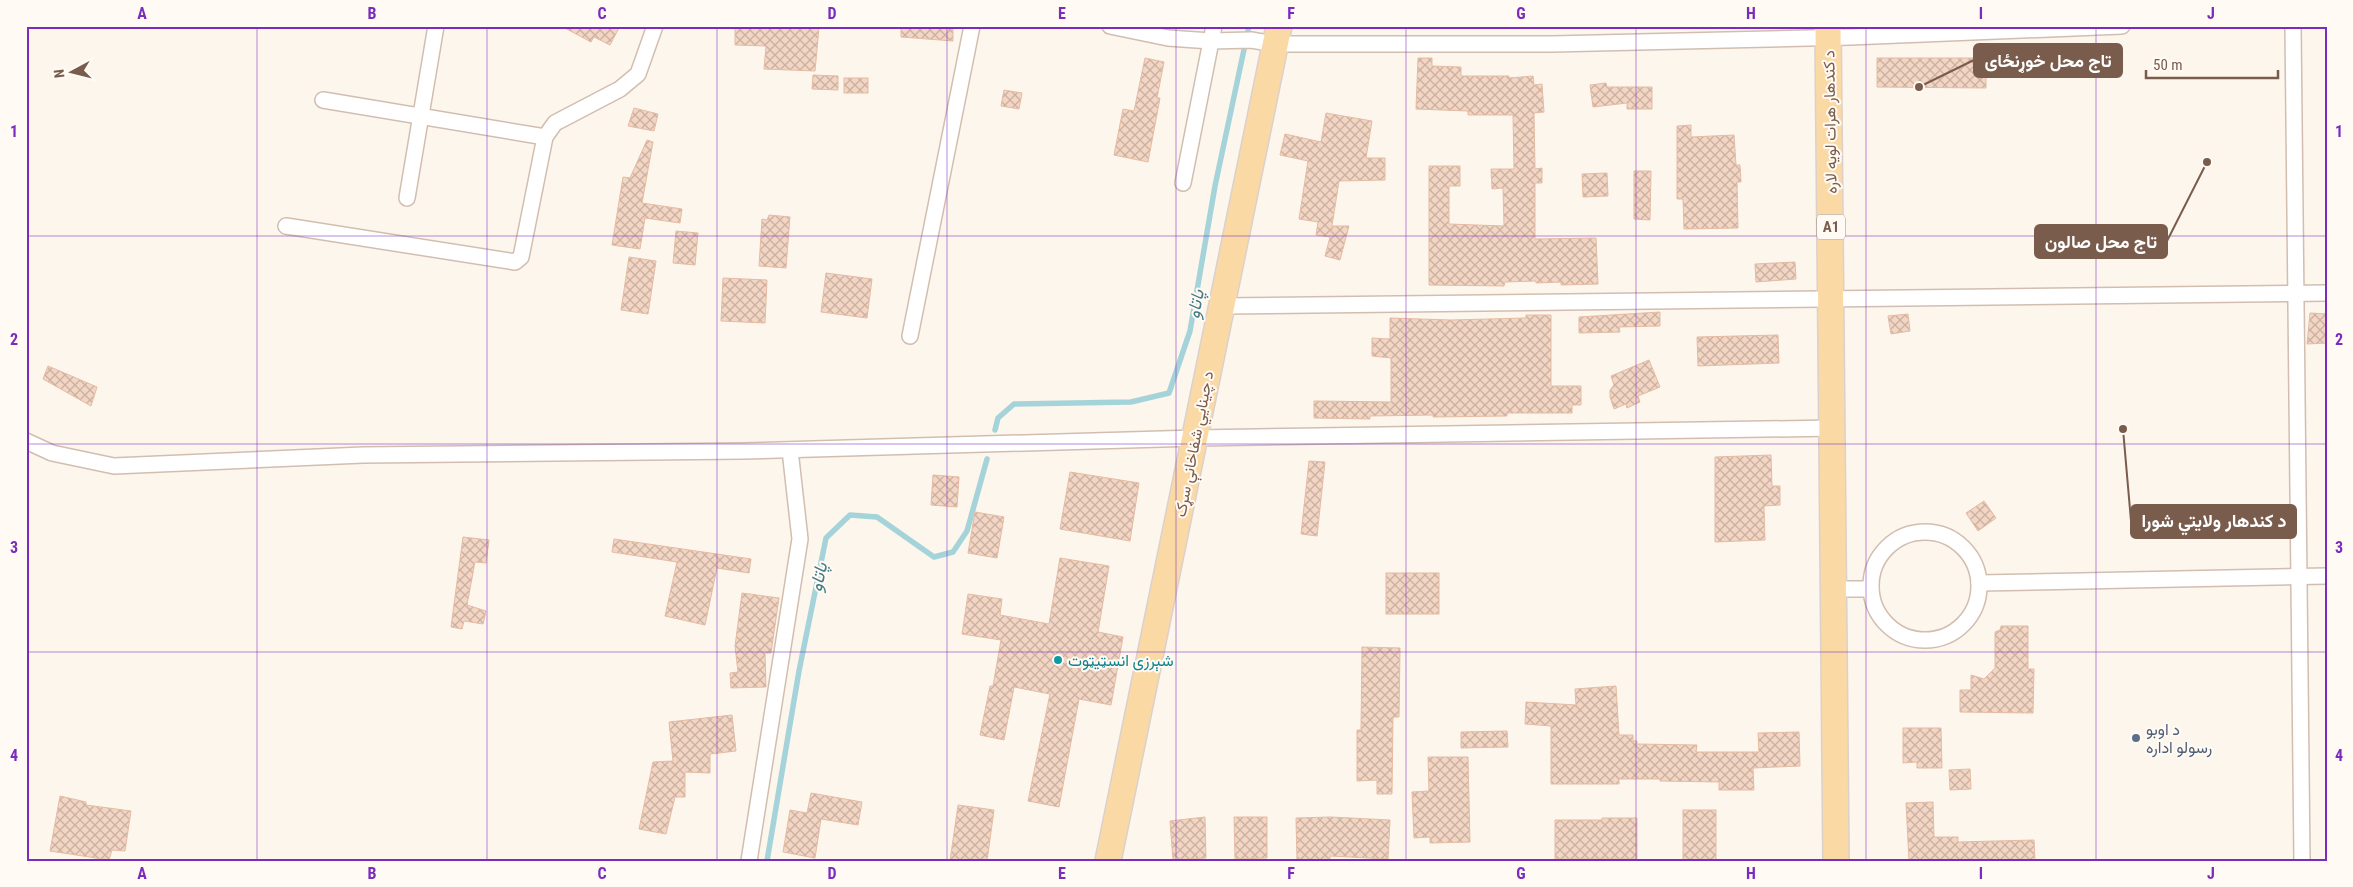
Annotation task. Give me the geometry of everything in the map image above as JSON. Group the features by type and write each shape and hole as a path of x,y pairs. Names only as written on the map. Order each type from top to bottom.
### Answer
{"main road":[{"name":"د کندهار هرات لویه لاره","path":"1829,32 1834,428 1836,861"},
{"name":"د چينايي شفاخانې سړک","path":"1108,861 1277,35"}],"street":[{"path":"407,198 436,26"},
{"path":"286,226 515,262 522,257 545,137 555,123 620,89 638,74 655,26"},
{"path":"910,336 972,26"},
{"path":"1110,26 1168,38 1211,41 1251,40 1277,35 1552,44 1829,32 2122,26"},
{"path":"1184,184 1214,26"},
{"path":"2293,26 2302,861"},
{"path":"323,100 545,137"},
{"path":"1222,306 2327,293"},
{"path":"26,441 52,453 114,466 363,455 790,450 1196,438 1834,428"},
{"path":"749,861 800,539 790,450"},
{"path":"1913,532 1932,532 1950,537 1965,548 1975,564 1979,583 1978,600 1971,615 1960,628 1945,636 1928,640 1912,638 1896,631 1890,626 1875,605 1871,588 1873,570 1882,553 1896,540 1913,532"},
{"path":"1979,583 2327,576"},
{"path":"1835,589 1871,588"}],"building":[{"path":"561,26 620,26 610,45 594,37 591,42"},
{"path":"735,26 819,28 815,71 764,69 766,46 735,45"},
{"path":"901,26 953,26 953,41 901,37"},
{"path":"1145,58 1164,62 1157,98 1160,98 1148,162 1114,155 1123,109 1134,111"},
{"path":"1418,58 1432,58 1432,66 1461,67 1461,76 1509,76 1509,78 1533,76 1534,85 1542,84 1544,112 1534,113 1535,169 1542,168 1542,183 1535,183 1535,239 1596,238 1598,284 1561,285 1561,282 1536,283 1536,281 1505,282 1504,286 1429,285 1429,166 1460,166 1460,186 1449,186 1449,224 1504,226 1503,188 1492,189 1491,169 1514,169 1513,115 1468,115 1468,111 1416,109"},
{"path":"1877,58 1973,58 1973,65 1986,65 1986,88 1877,87"},
{"path":"813,75 838,76 838,90 812,89"},
{"path":"844,78 868,78 868,93 844,93"},
{"path":"1606,83 1607,87 1652,87 1652,109 1627,109 1627,103 1593,107 1590,85"},
{"path":"1004,90 1022,93 1019,109 1001,106"},
{"path":"634,108 658,114 654,131 628,126"},
{"path":"1326,113 1372,121 1366,158 1385,158 1385,180 1339,181 1331,232 1333,226 1349,226 1340,260 1325,256 1330,237 1316,235 1318,222 1299,219 1308,161 1280,155 1285,134 1321,142"},
{"path":"1691,125 1691,137 1734,135 1736,165 1740,165 1741,182 1737,182 1738,228 1684,229 1683,199 1677,199 1677,126"},
{"path":"647,140 653,142 642,203 682,209 680,223 645,218 640,249 612,245 623,177 630,178"},
{"path":"1634,171 1651,171 1650,220 1634,219"},
{"path":"1607,173 1608,196 1583,197 1582,174"},
{"path":"769,215 790,217 786,268 759,266 762,219 767,220"},
{"path":"676,231 698,233 695,265 673,263"},
{"path":"629,257 656,261 648,314 621,310"},
{"path":"1795,262 1796,279 1756,282 1755,264"},
{"path":"826,273 872,279 867,318 821,312"},
{"path":"723,278 767,280 765,323 721,321"},
{"path":"1660,312 1660,326 1619,327 1620,332 1579,333 1579,317"},
{"path":"2310,313 2327,314 2327,343 2307,344"},
{"path":"1908,314 1910,331 1891,334 1888,316"},
{"path":"1526,315 1551,315 1551,386 1581,386 1581,405 1572,405 1572,413 1507,413 1507,416 1370,416 1370,419 1314,418 1314,401 1391,402 1391,358 1372,356 1372,338 1390,339 1390,318 1451,320 1526,318"},
{"path":"1778,335 1779,363 1698,366 1697,337"},
{"path":"1649,360 1660,387 1638,396 1640,402 1627,408 1626,404 1614,409 1610,397 1610,390 1614,385 1611,376"},
{"path":"48,366 97,387 91,406 43,379"},
{"path":"1771,455 1772,486 1780,486 1780,505 1764,506 1765,540 1715,542 1715,457"},
{"path":"1309,461 1325,462 1317,536 1301,534"},
{"path":"1070,472 1139,483 1130,541 1060,529"},
{"path":"933,475 959,477 957,507 931,505"},
{"path":"1984,501 1996,518 1978,531 1966,513"},
{"path":"975,512 1004,517 997,558 968,553"},
{"path":"463,537 489,540 486,563 475,562 467,605 486,611 483,624 464,621 462,629 451,627"},
{"path":"614,539 751,559 749,573 717,568 705,625 665,616 677,562 612,552"},
{"path":"1060,558 1109,566 1098,632 1123,637 1111,705 1079,699 1059,807 1028,801 1050,694 1014,687 1004,740 980,735 990,686 993,686 1001,640 962,634 968,594 1002,599 1000,615 1049,624"},
{"path":"1386,573 1439,573 1439,614 1386,614"},
{"path":"742,593 779,598 771,653 765,653 766,687 731,688 730,673 738,672 735,646"},
{"path":"2001,626 2028,626 2028,669 2034,669 2033,713 1960,712 1960,690 1971,690 1971,675 1984,679 1995,668 1995,632 2000,630"},
{"path":"1362,647 1400,648 1399,717 1393,717 1392,794 1377,794 1377,780 1357,781 1357,730 1361,730"},
{"path":"1616,686 1619,735 1633,735 1633,741 1637,741 1637,744 1697,745 1696,752 1759,752 1758,733 1799,732 1800,766 1753,768 1754,790 1719,790 1719,782 1660,781 1660,779 1619,779 1619,784 1551,784 1551,726 1525,724 1526,702 1576,705 1575,689"},
{"path":"732,715 736,751 710,754 710,773 685,772 685,797 675,797 666,834 639,829 653,762 673,761 669,722"},
{"path":"1903,728 1941,728 1942,768 1917,768 1917,762 1903,763"},
{"path":"1507,731 1508,747 1461,748 1461,732"},
{"path":"1428,757 1468,757 1470,842 1430,843 1430,837 1414,838 1412,792 1429,791"},
{"path":"1970,769 1971,789 1950,790 1949,770"},
{"path":"811,793 862,802 858,825 821,819 815,858 783,852 790,810 807,813"},
{"path":"60,796 86,802 86,805 131,811 125,851 112,850 109,860 50,851"},
{"path":"1933,802 1934,837 1958,837 1958,842 2034,840 2035,861 1909,861 1906,803"},
{"path":"958,805 994,810 987,861 950,861"},
{"path":"1683,810 1716,810 1716,860 1683,860"},
{"path":"1205,817 1206,858 1173,860 1170,821"},
{"path":"1234,817 1267,817 1267,858 1235,859"},
{"path":"1331,817 1390,820 1388,859 1330,856 1330,861 1297,861 1296,818"},
{"path":"1602,818 1637,818 1637,859 1555,859 1555,820 1602,820"}],"waterway":[{"name":"پاتاو","path":"995,430 998,418 1014,404 1131,402 1169,393 1190,331 1215,186 1249,26"},
{"name":"پاتاو","path":"767,861 799,671 826,538 850,515 877,517 934,557 953,552 967,531 987,459"}],"place":[{"name":"تاج محل خوړنځای","path":"1919,87"},
{"name":"تاج محل صالون","path":"2207,162"},
{"name":"د کندهار ولايتي شورا","path":"2123,429"},
{"name":"شېرزی انسټيټوت","path":"1058,660"},
{"name":"د اوبو رسولو اداره","path":"2136,738"}]}
